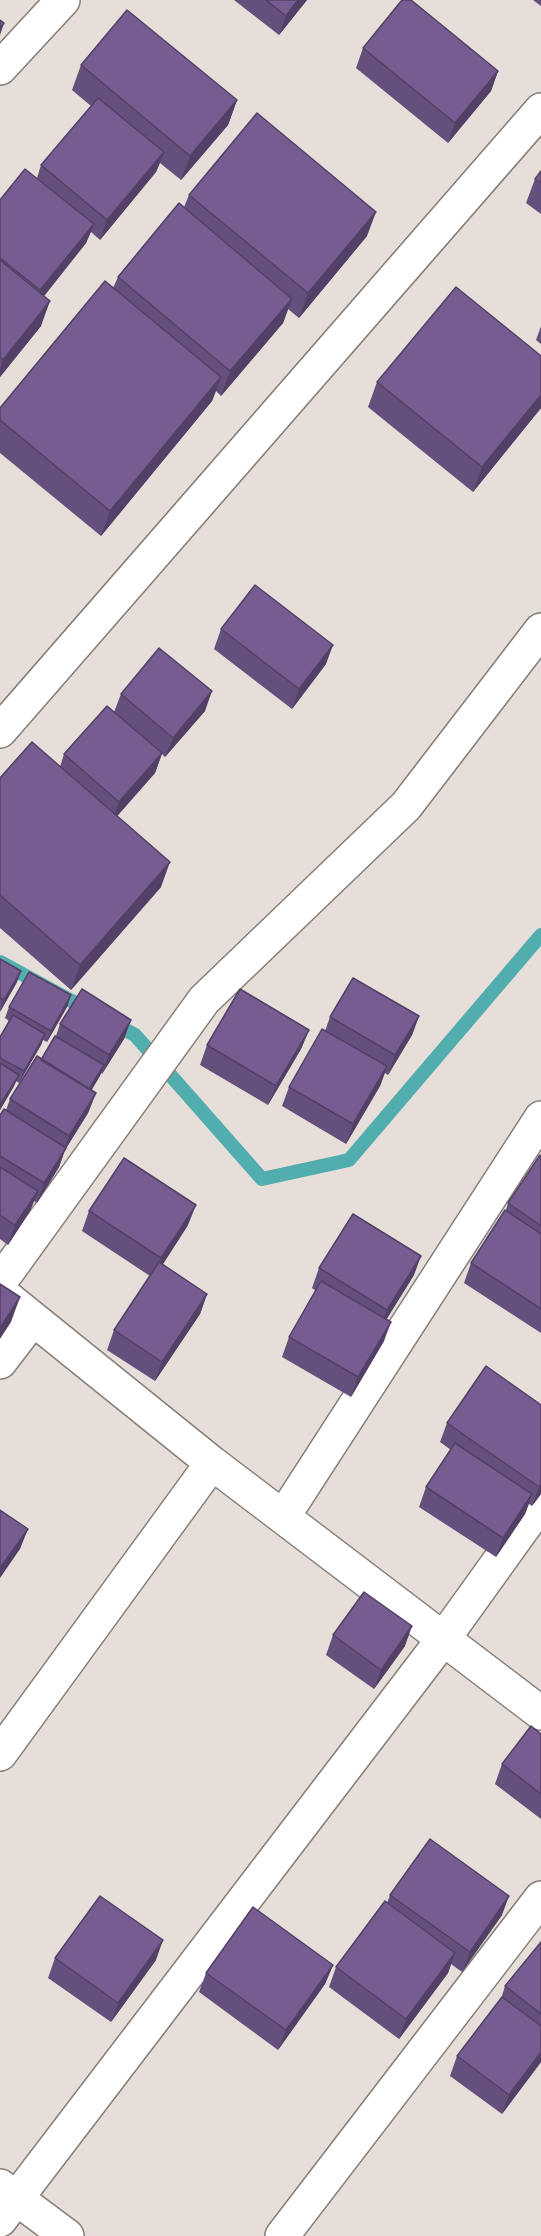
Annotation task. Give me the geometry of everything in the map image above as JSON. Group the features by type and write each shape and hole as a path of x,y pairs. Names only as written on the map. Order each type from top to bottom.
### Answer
{"street":[{"path":"0,68 63,0"},
{"path":"0,731 541,110"},
{"path":"0,1282 204,1000 406,806 541,630"},
{"path":"283,1517 541,1118"},
{"path":"0,1292 212,1463 541,1713"},
{"path":"0,1362 33,1318"},
{"path":"0,1754 212,1463"},
{"path":"67,2236 5,2201 444,1638 541,1503"},
{"path":"282,2236 541,1898"}],"building":[{"path":"266,0 298,0 286,16"},
{"path":"402,0 411,0 498,71 455,123 363,48"},
{"path":"127,10 237,100 190,156 81,65"},
{"path":"98,98 164,152 107,220 41,165"},
{"path":"257,113 376,212 308,293 189,195"},
{"path":"25,169 94,224 40,290 0,258 0,200"},
{"path":"541,171 541,183 535,179"},
{"path":"179,203 292,299 230,371 118,277"},
{"path":"0,260 50,301 3,360 0,357"},
{"path":"105,281 221,377 110,511 0,420 0,408"},
{"path":"456,287 541,356 541,395 482,467 377,382"},
{"path":"255,585 333,645 299,689 221,629"},
{"path":"159,648 212,691 173,738 121,694"},
{"path":"107,706 162,753 119,802 64,754"},
{"path":"32,742 170,862 80,965 0,895 0,778"},
{"path":"0,959 21,971 4,1000 0,998"},
{"path":"29,972 71,995 51,1031 9,1007"},
{"path":"353,978 419,1016 395,1055 330,1017"},
{"path":"82,989 131,1020 109,1055 60,1024"},
{"path":"240,989 309,1030 276,1086 207,1045"},
{"path":"13,1015 45,1034 24,1071 0,1058 0,1037"},
{"path":"322,1029 387,1066 353,1124 289,1087"},
{"path":"55,1036 104,1065 89,1089 41,1060"},
{"path":"37,1056 96,1093 69,1136 10,1099"},
{"path":"0,1063 19,1075 0,1105"},
{"path":"4,1109 66,1148 44,1183 0,1156 0,1115"},
{"path":"541,1156 541,1226 508,1203"},
{"path":"124,1158 196,1205 161,1258 89,1211"},
{"path":"0,1167 38,1191 15,1225 0,1215"},
{"path":"505,1210 541,1234 541,1309 471,1263"},
{"path":"353,1214 421,1256 387,1310 319,1268"},
{"path":"159,1262 207,1294 162,1362 114,1330"},
{"path":"321,1281 391,1322 358,1377 289,1337"},
{"path":"0,1284 20,1297 0,1328"},
{"path":"486,1366 541,1405 541,1484 539,1487 447,1423"},
{"path":"455,1443 532,1494 503,1538 426,1487"},
{"path":"0,1510 28,1529 0,1568"},
{"path":"364,1592 412,1626 381,1670 333,1635"},
{"path":"531,1726 541,1734 541,1794 502,1764"},
{"path":"430,1839 509,1896 470,1952 390,1895"},
{"path":"100,1896 163,1940 118,2003 55,1958"},
{"path":"385,1901 455,1953 406,2019 336,1967"},
{"path":"253,1907 333,1965 286,2030 206,1973"},
{"path":"541,1942 541,2014 505,1986"},
{"path":"502,1997 541,2026 541,2052 509,2095 457,2056"}],"waterway":[{"path":"113,1023 135,1035 262,1179 349,1160 541,935"},
{"path":"0,962 88,1010"}]}
